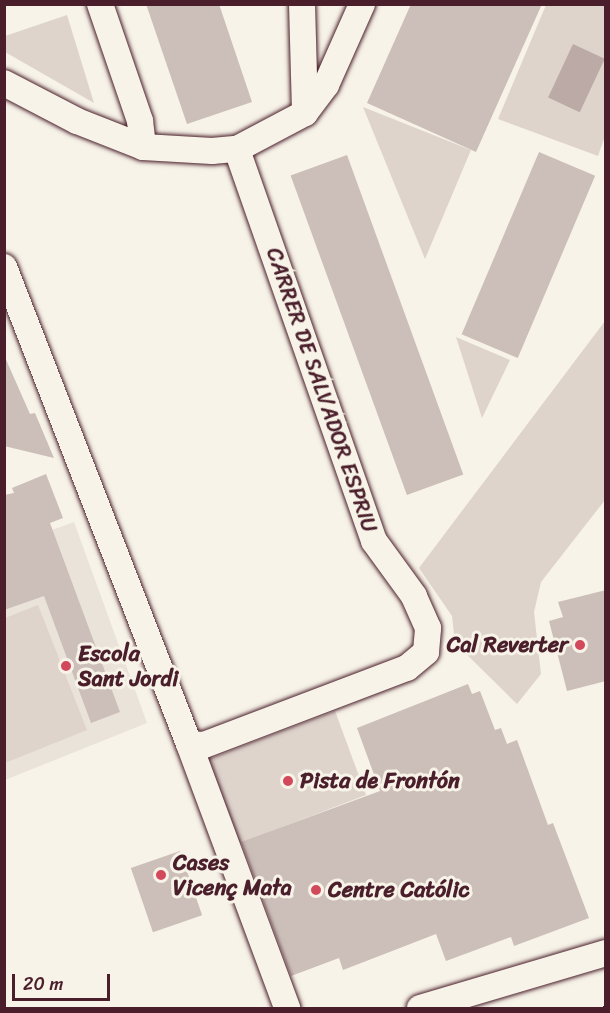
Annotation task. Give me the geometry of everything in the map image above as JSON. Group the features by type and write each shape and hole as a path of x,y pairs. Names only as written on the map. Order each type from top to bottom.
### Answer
{"street":[{"path":"100,4 140,121 143,147"},
{"path":"302,4 305,113"},
{"path":"4,83 77,121 143,147 212,151 237,149 305,113 326,85 362,4"},
{"name":"CARRER DE SALVADOR ESPRIU","path":"189,744 204,746 407,668 426,652 428,628 414,596 374,541 237,149"},
{"path":"4,267 189,744 287,1008"},
{"path":"420,1008 606,953"}],"shaded area":[{"path":"546,5 605,5 605,136 598,156 498,119"},
{"path":"67,15 94,103 5,52 5,36"},
{"path":"573,44 605,59 580,112 548,97"},
{"path":"363,107 471,150 425,259"},
{"path":"605,321 605,500 541,582 534,612 541,674 517,704 455,643 452,616 419,568"},
{"path":"456,337 510,360 482,418"},
{"name":"Escola Sant Jordi","path":"74,522 147,723 5,780 5,547"},
{"path":"38,605 87,730 5,763 5,618"},
{"name":"Pista de Frontón","path":"335,711 366,795 240,843 209,766 209,759"}],"building":[{"path":"146,4 219,4 252,102 187,124"},
{"path":"411,4 542,4 476,152 367,103"},
{"path":"539,152 595,176 518,358 462,334"},
{"path":"347,155 463,474 407,495 291,176"},
{"path":"4,355 30,414 35,413 54,458 4,446"},
{"path":"46,474 63,518 50,523 120,712 91,723 44,596 4,610 4,495 14,493 12,488"},
{"name":"Cal Reverter","path":"606,590 606,681 567,691 549,621 563,617 558,602"},
{"path":"468,684 472,694 480,691 495,730 501,728 507,744 517,740 548,825 553,823 589,918 514,946 511,937 446,961 436,934 343,970 339,958 291,976 241,842 380,791 357,728"},
{"path":"180,851 202,915 153,932 131,868"}],"place":[{"name":"Cal Reverter","path":"580,645"},
{"name":"Escola Sant Jordi","path":"66,666"},
{"name":"Pista de Frontón","path":"288,781"},
{"name":"Cases Vicenç Mata","path":"161,875"},
{"name":"Centre Católic","path":"316,890"}]}
